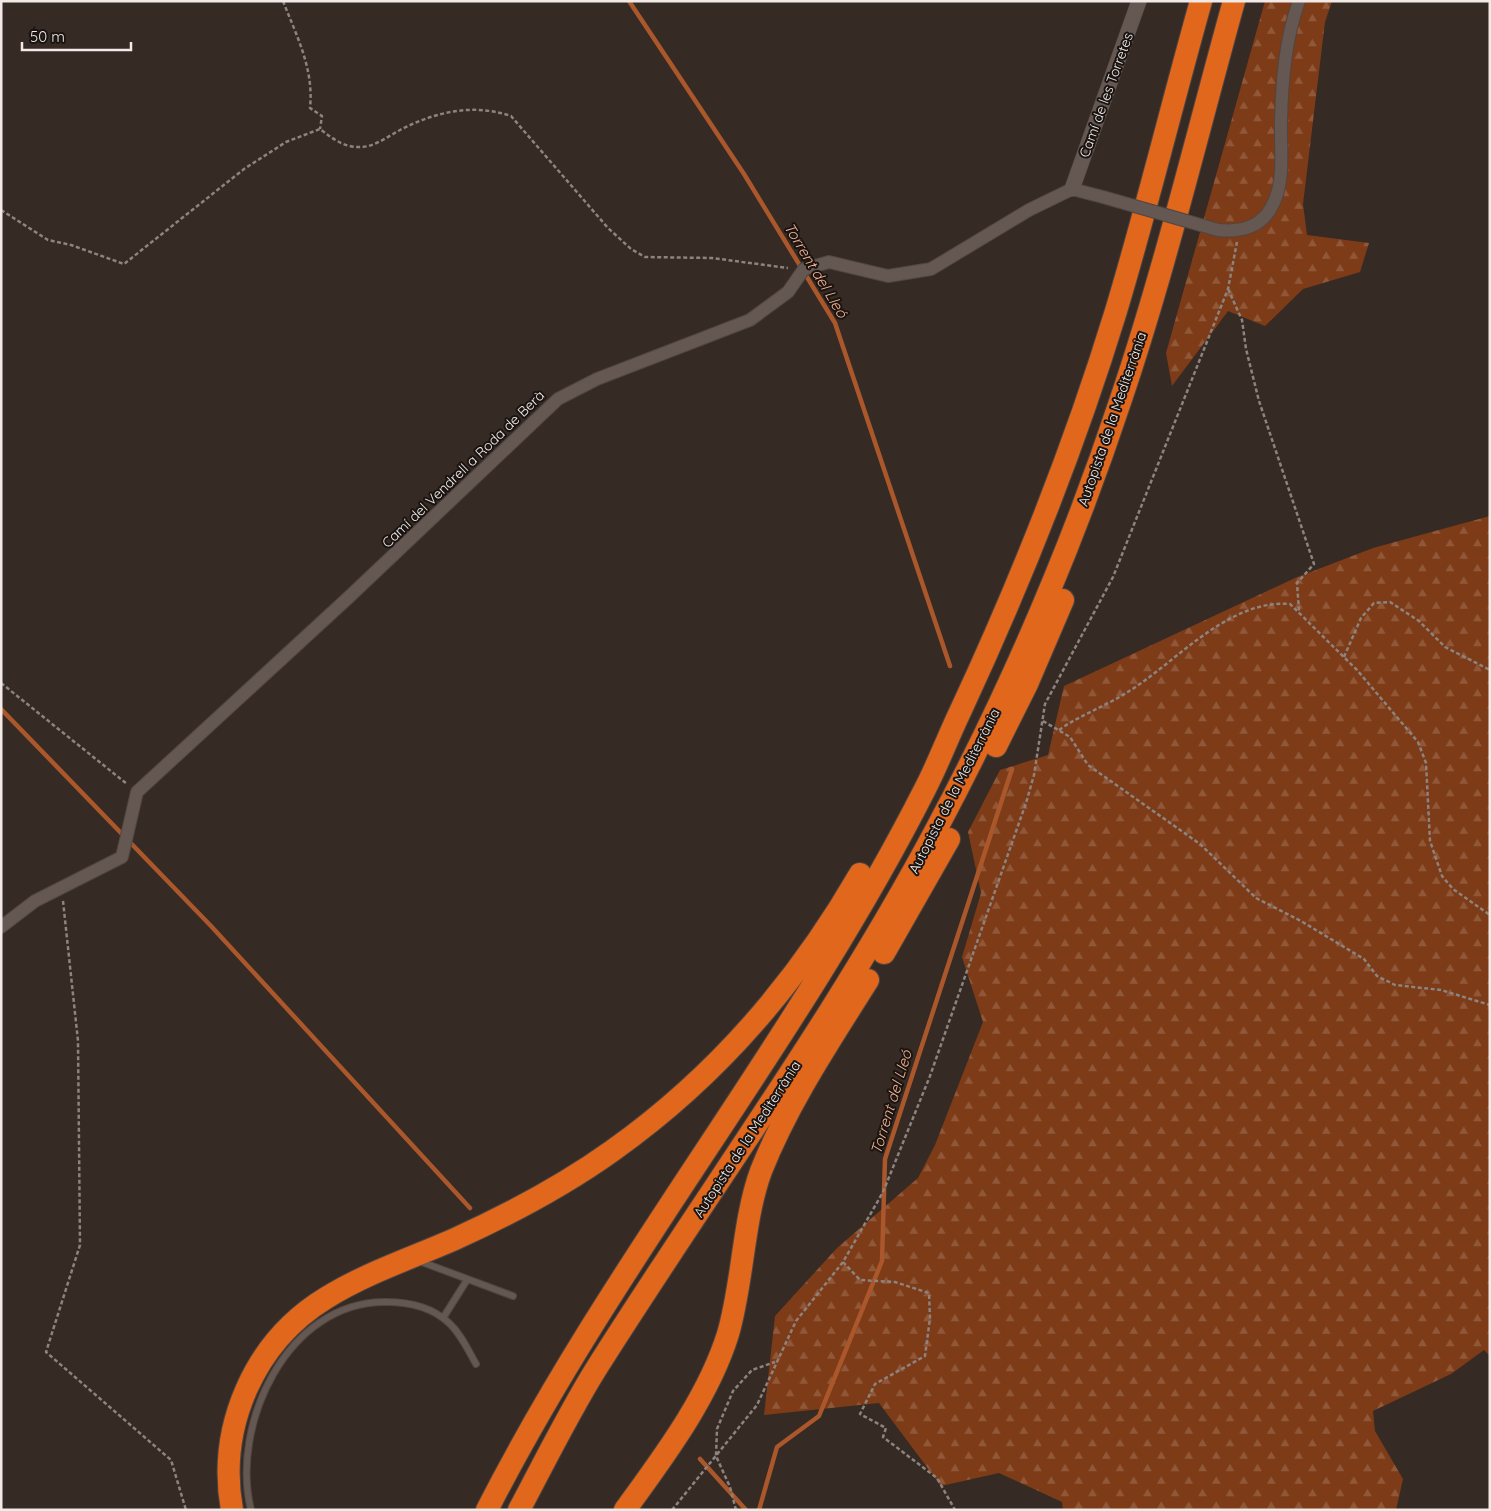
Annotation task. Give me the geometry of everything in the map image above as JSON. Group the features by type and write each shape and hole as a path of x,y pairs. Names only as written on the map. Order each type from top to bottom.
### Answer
{"highway":[{"name":"Autopista de la Mediterrània","path":"487,1510 540,1412 588,1331 777,1040 854,916 926,788 1017,586 1069,452 1115,312 1201,1"},
{"name":"Autopista de la Mediterrània","path":"519,1510 595,1371 864,957 923,854 974,757 1042,610 1071,539 1122,395 1166,250 1234,1"},
{"path":"625,1510 665,1455 688,1418 728,1335 761,1173 785,1116 896,934 950,836 1023,692 1056,616 1124,439 1148,364 1166,250"},
{"path":"232,1510 228,1477 231,1434 243,1396 261,1360 290,1326 325,1298 366,1276 411,1258 529,1203 612,1151 661,1113 732,1048 786,986 811,953 956,722"}],"street":[{"name":"Camí de les Torretes","path":"1072,189 1140,1"},
{"path":"804,269 829,262 888,276 931,269 1029,210 1072,189 1218,230 1238,230 1260,221 1270,210 1277,193 1280,173 1285,59 1299,1"},
{"name":"Camí del Vendrell a Roda de Berà","path":"137,792 349,597 558,399 597,379 750,320 788,292 804,269"},
{"path":"1,927 35,901 122,857 137,792"}],"lane":[{"path":"411,1258 513,1296"},
{"path":"443,1318 467,1280"},
{"path":"251,1510 246,1480 246,1460 256,1407 272,1376 295,1345 309,1330 326,1319 362,1304 380,1302 403,1303 422,1307 443,1318 457,1331 476,1364"}],"path":[{"path":"283,1 306,56 312,91 310,108 322,116 320,129"},
{"path":"320,129 338,143 362,147 382,140 423,118 450,110 496,110 511,116 608,228 631,248 645,257 712,258 804,269"},
{"path":"1,210 48,240 71,245 124,264 244,168 286,142 320,129"},
{"path":"672,1510 757,1405 775,1362 796,1321 843,1262 884,1192 930,1076 1026,803 1034,775 1045,704 1114,577 1228,289 1234,267 1238,230"},
{"path":"1228,289 1242,320 1246,349 1259,401 1314,564 1297,583 1299,612"},
{"path":"1059,730 1076,718 1126,693 1200,635 1241,614 1275,602 1290,604 1344,657 1418,742 1426,763 1430,840 1442,876 1453,890 1490,915"},
{"path":"1344,657 1361,618 1374,603 1390,602 1419,621 1445,647 1490,670"},
{"path":"1,683 137,792"},
{"path":"1043,721 1070,737 1088,765 1200,844 1256,898 1301,921 1364,959 1377,976 1395,985 1441,990 1490,1005"},
{"path":"61,888 78,1041 80,1245 46,1352 170,1460 186,1510"},
{"path":"843,1262 860,1280 895,1282 929,1293 930,1318 925,1356 875,1384 860,1414 886,1428 883,1437 937,1478 954,1510"},
{"path":"736,1510 730,1487 716,1456 717,1429 733,1391 752,1370 775,1362"}],"green space":[{"path":"1265,1 1332,1 1325,22 1303,204 1307,235 1369,243 1360,272 1303,289 1265,326 1228,311 1172,386 1166,353"},
{"path":"1490,516 1490,1356 1484,1350 1451,1374 1373,1411 1375,1431 1403,1479 1396,1510 1063,1510 1062,1502 999,1473 941,1486 879,1403 764,1415 775,1316 837,1248 918,1178 935,1145 983,1022 962,957 981,893 968,832 1000,770 1048,755 1064,686 1295,578 1373,548"}],"waterway":[{"name":"Torrent del Lleó","path":"629,1 744,174 835,323 950,666"},
{"path":"1,709 211,926 470,1208"},
{"name":"Torrent del Lleó","path":"759,1510 777,1447 819,1416 882,1261 885,1159 1012,769"},
{"path":"700,1459 746,1510"}]}
